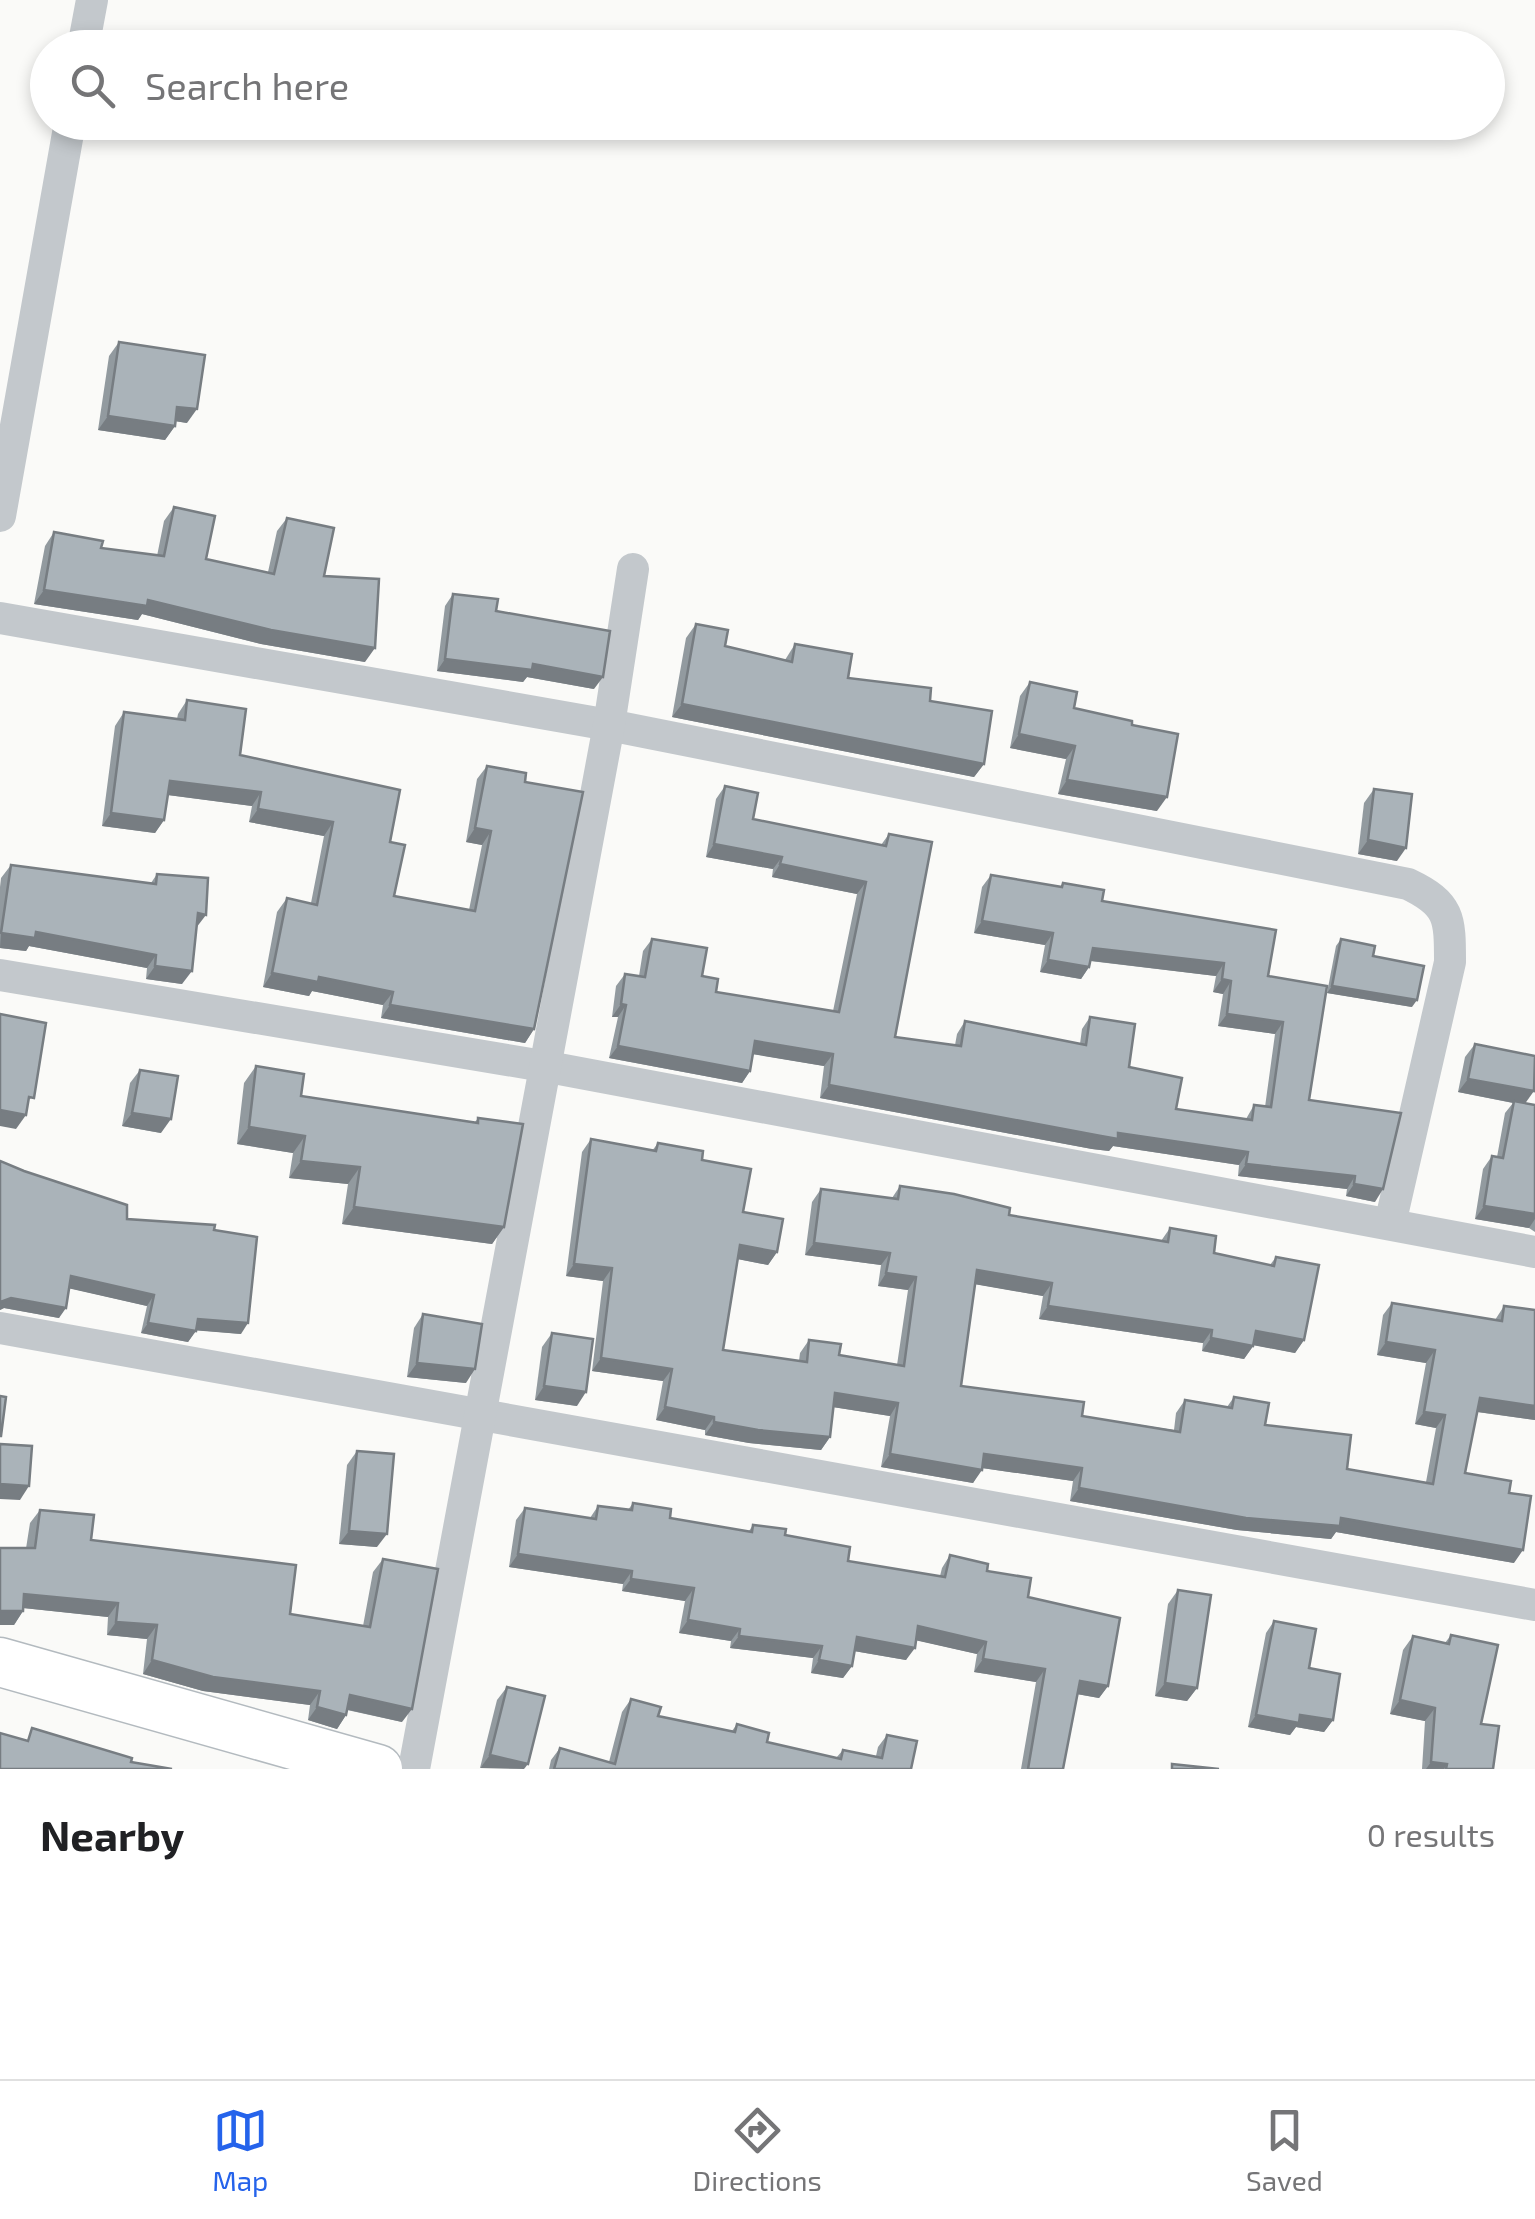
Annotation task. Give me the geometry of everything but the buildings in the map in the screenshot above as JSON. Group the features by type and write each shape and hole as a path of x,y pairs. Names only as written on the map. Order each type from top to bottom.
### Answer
{"main road":[{"path":"0,1662 378,1769"}],"street":[{"path":"86,30 92,0"},
{"path":"0,516 67,140"},
{"path":"414,1769 609,725 633,570"},
{"path":"0,618 609,725 1376,877 1432,896 1450,924 1450,962 1390,1224"},
{"path":"0,974 543,1066 1535,1252"},
{"path":"0,1328 1535,1605"}]}
